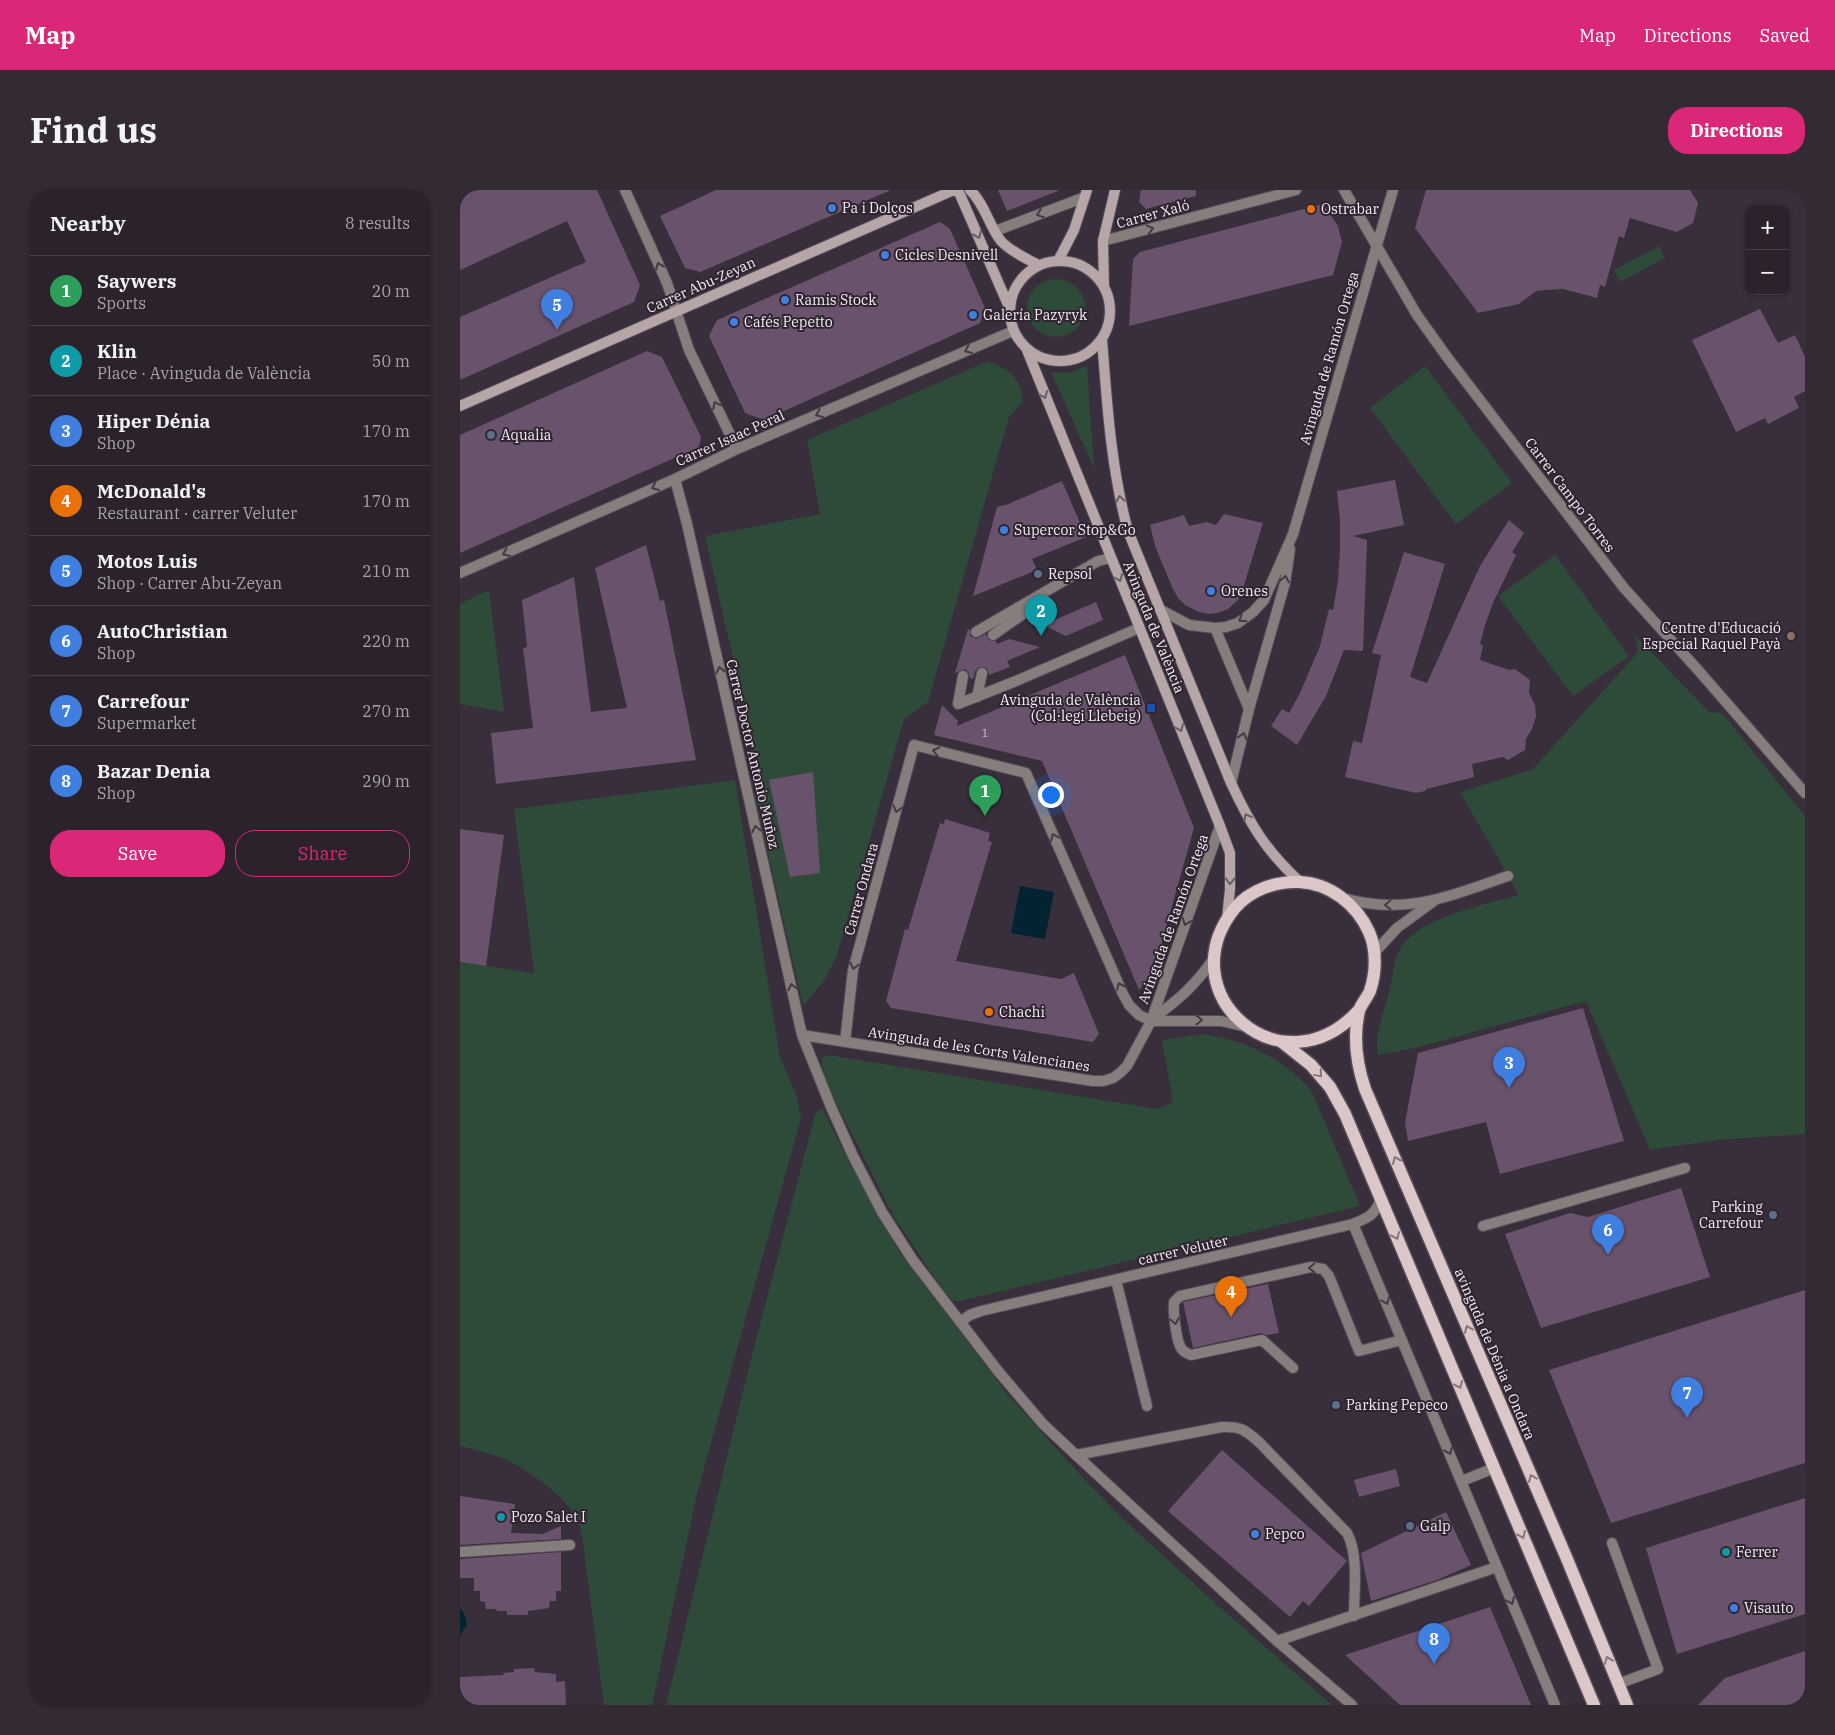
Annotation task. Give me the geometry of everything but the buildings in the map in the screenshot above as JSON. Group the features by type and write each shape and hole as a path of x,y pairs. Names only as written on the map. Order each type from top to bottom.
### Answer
{"main road":[{"name":"Carrer Abu-Zeyan","path":"460,406 954,190"},
{"path":"958,190 1009,307"},
{"path":"970,190 977,198 995,231 1006,246 1038,265"},
{"path":"1104,288 1103,241 1115,190"},
{"path":"1058,260 1068,244 1086,193"},
{"path":"1058,260 1072,262 1085,267 1096,276 1109,300 1110,314 1108,327 1102,339 1092,350 1067,362 1052,361 1039,357 1027,350 1013,331 1009,307 1012,294 1018,282 1027,272 1038,265 1058,260"},
{"name":"Avinguda de València","path":"1102,339 1115,472 1128,532 1245,814 1259,838 1281,865 1300,882"},
{"name":"Avinguda de València","path":"1027,350 1230,853 1230,889 1227,919"},
{"path":"1300,882 1317,885 1342,897 1361,916 1370,934 1374,953 1374,973 1369,993 1359,1010 1348,1023 1333,1033 1317,1040 1300,1043 1282,1042 1264,1036 1247,1027 1232,1014 1222,997 1216,978 1214,958 1218,938 1227,919 1240,902 1258,890 1278,883 1300,882"},
{"name":"avinguda de Dénia a Ondara","path":"1359,1010 1358,1066 1365,1090 1567,1559 1627,1705"},
{"path":"1282,1042 1311,1065 1330,1087 1345,1114 1594,1705"}],"street":[{"path":"625,190 661,270 690,350 737,449"},
{"path":"976,190 988,216"},
{"name":"Carrer Xaló","path":"1103,241 1296,190"},
{"name":"Carrer Campo Torres","path":"1344,190 1417,315 1447,357 1624,588 1710,683 1805,794"},
{"name":"Avinguda de Ramón Ortega","path":"1231,783 1249,709 1285,583 1293,534 1393,190"},
{"path":"995,231 1086,193"},
{"name":"Carrer Isaac Peral","path":"460,573 737,449 1013,331"},
{"name":"Carrer Doctor Antonio Muñoz","path":"675,478 802,1035 842,1131 882,1212 912,1259 998,1371 1043,1424 1277,1641 1352,1705"},
{"name":"Avinguda de Ramón Ortega","path":"1161,610 1189,625 1215,628 1238,623 1264,600 1293,534"},
{"path":"976,632 1098,561 1111,558"},
{"path":"992,635 1098,561"},
{"path":"963,676 958,704 1139,628"},
{"path":"1215,628 1249,709"},
{"path":"977,697 982,672"},
{"name":"Carrer Ondara","path":"845,1042 853,970 914,745 1026,773 1122,992 1129,1005 1139,1015 1151,1021"},
{"name":"Avinguda de Ramón Ortega","path":"1151,1021 1220,826"},
{"path":"1342,897 1374,905 1391,906 1435,901 1508,876"},
{"path":"1374,953 1397,928 1435,901"},
{"path":"1151,1021 1181,998 1200,978 1214,958"},
{"path":"1151,1021 1221,1021 1247,1027"},
{"name":"Avinguda de les Corts Valencianes","path":"802,1035 1093,1081 1103,1081 1112,1078 1126,1066 1151,1021"},
{"path":"1483,1226 1684,1168"},
{"name":"carrer Veluter","path":"960,1322 981,1310 1353,1224 1371,1216 1377,1209 1381,1199"},
{"path":"1353,1224 1555,1705"},
{"path":"1292,1368 1262,1340 1191,1354 1185,1353 1180,1348 1173,1312 1174,1302 1180,1296 1311,1267 1323,1269 1328,1276 1358,1351 1402,1340"},
{"path":"1116,1280 1147,1406"},
{"path":"1076,1455 1222,1427 1236,1426 1244,1429 1259,1442 1347,1533 1352,1543 1354,1558 1354,1616"},
{"path":"1462,1481 1494,1468"},
{"path":"1612,1544 1658,1669 1618,1684"},
{"path":"460,1552 570,1545"},
{"path":"1277,1641 1497,1567"}],"green space":[{"path":"1659,246 1665,258 1620,282 1614,270"},
{"path":"1050,279 1062,279 1077,287 1085,302 1085,314 1077,329 1062,337 1050,337 1035,329 1027,314 1027,302 1035,287"},
{"path":"988,361 1003,368 1017,380 1023,402 1009,417 928,702 904,719 836,958 823,982 803,1006 751,779 760,776 705,536 820,514 807,440"},
{"path":"1087,366 1094,468 1051,372 1068,373"},
{"path":"1425,366 1512,483 1456,524 1370,408"},
{"path":"1555,555 1629,656 1573,696 1498,596"},
{"path":"489,590 504,712 460,704 460,604"},
{"path":"1635,635 1709,712 1722,713 1805,816 1805,1134 1717,1140 1650,1150 1586,1001 1415,1048 1378,1055 1378,1033 1390,990 1395,961 1399,951 1408,939 1420,929 1453,914 1519,895 1460,792 1533,769 1638,652"},
{"path":"735,780 780,1057 797,1097 801,1118 697,1494 652,1705 604,1705 583,1543 576,1517 561,1498 523,1469 505,1459 460,1446 460,962 534,973 514,809"},
{"path":"1202,1034 1248,1046 1277,1060 1301,1080 1312,1092 1360,1206 960,1301 953,1301 943,1290 894,1217 822,1075 822,1058 828,1055 1157,1109 1173,1102 1162,1040"},
{"path":"822,1108 849,1162 900,1253 1008,1395 1122,1518 1215,1603 1332,1705 666,1705 753,1351 815,1115"}],"water":[{"path":"1020,886 1054,892 1045,939 1011,933"},
{"path":"460,1608 464,1613 467,1624 460,1636"}],"place":[{"name":"Pa i Dolços","path":"832,208"},
{"name":"Ostrabar","path":"1311,209"},
{"name":"Cicles Desnivell","path":"885,255"},
{"name":"Ramis Stock","path":"785,300"},
{"name":"Galería Pazyryk","path":"973,315"},
{"name":"Cafés Pepetto","path":"734,322"},
{"name":"Motos Luis","path":"557,330"},
{"name":"Aqualia","path":"491,435"},
{"name":"Supercor Stop&Go","path":"1004,530"},
{"name":"Repsol","path":"1038,574"},
{"name":"Orenes","path":"1211,591"},
{"name":"Klin","path":"1041,636"},
{"name":"Centre d'Educació Especial Raquel Payà","path":"1791,636"},
{"name":"Avinguda de València (Col·legi Llebeig)","path":"1151,708"},
{"name":"Saywers","path":"985,816"},
{"name":"Chachi","path":"989,1012"},
{"name":"Hiper Dénia","path":"1509,1088"},
{"name":"Parking Carrefour","path":"1773,1215"},
{"name":"AutoChristian","path":"1608,1255"},
{"name":"McDonald's","path":"1231,1317"},
{"name":"Parking Pepeco","path":"1336,1405"},
{"name":"Carrefour","path":"1687,1418"},
{"name":"Pozo Salet I","path":"501,1517"},
{"name":"Galp","path":"1410,1526"},
{"name":"Pepco","path":"1255,1534"},
{"name":"Ferrer","path":"1726,1552"},
{"name":"Visauto","path":"1734,1608"},
{"name":"Bazar Denia","path":"1434,1664"}]}
